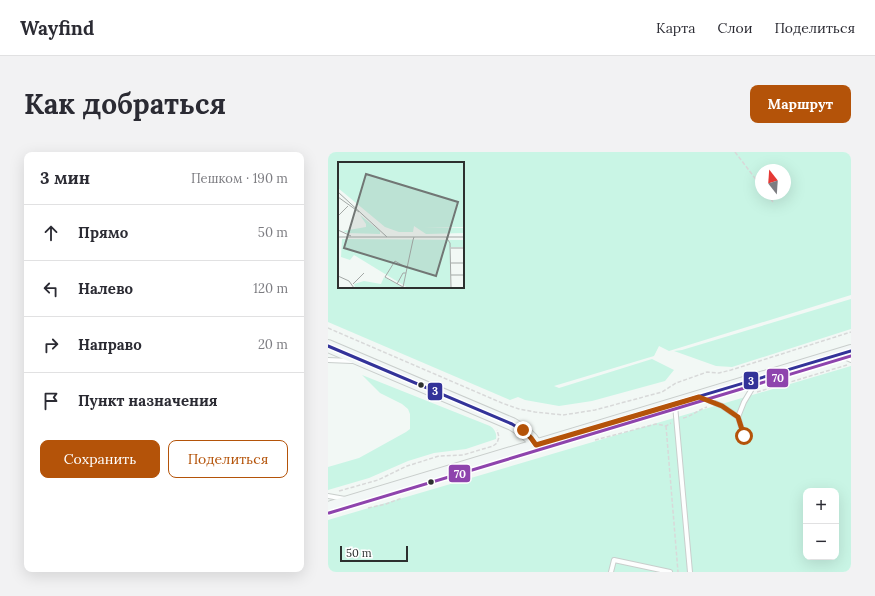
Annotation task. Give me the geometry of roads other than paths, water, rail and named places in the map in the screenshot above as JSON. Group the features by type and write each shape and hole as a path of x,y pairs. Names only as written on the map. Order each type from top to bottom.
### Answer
{"main road":[{"path":"328,346 512,424 523,430 536,445"},
{"path":"328,508 851,351"}],"lane":[{"path":"838,355 851,360"},
{"path":"328,360 364,361"},
{"path":"738,417 744,402 758,379"},
{"path":"699,397 722,406 738,417 744,436"},
{"path":"675,404 690,572"},
{"path":"328,496 353,500"},
{"path":"611,572 614,560 670,572"}]}
